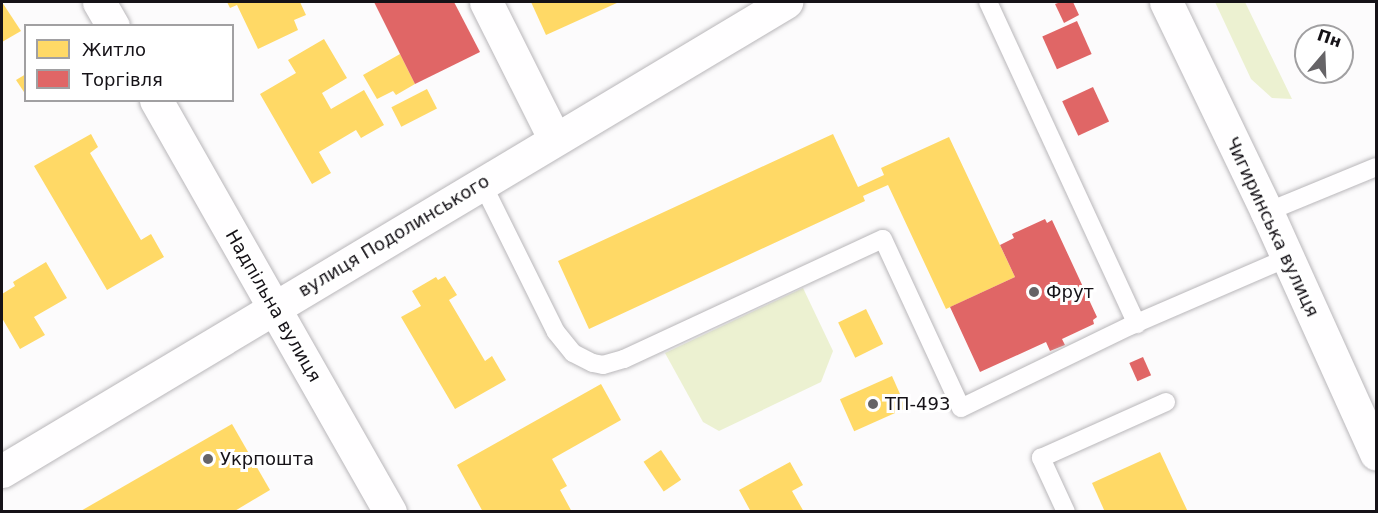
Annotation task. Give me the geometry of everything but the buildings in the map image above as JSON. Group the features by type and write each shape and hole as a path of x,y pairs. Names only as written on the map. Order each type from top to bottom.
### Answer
{"street":[{"path":"99,2 112,24"},
{"path":"486,2 554,138"},
{"name":"вулиця Подолинського","path":"2,471 554,138 786,2"},
{"name":"Чигиринська вулиця","path":"1166,2 1267,212 1377,453"},
{"name":"Надпільна вулиця","path":"157,102 390,512"}],"lane":[{"path":"987,2 1137,324"},
{"path":"1267,212 1377,168"},
{"path":"482,183 556,332 573,353 593,363 603,365 624,359 883,239 961,408 1137,324 1287,258"},
{"path":"1066,512 1041,458 1166,402"}],"green space":[{"path":"1215,2 1245,2 1292,99 1272,98 1251,79"},
{"path":"803,288 833,351 821,382 719,431 703,422 665,353"}],"place":[{"name":"Фрут","path":"1034,292"},
{"name":"ТП-493","path":"873,404"},
{"name":"Укрпошта","path":"208,459"}]}
